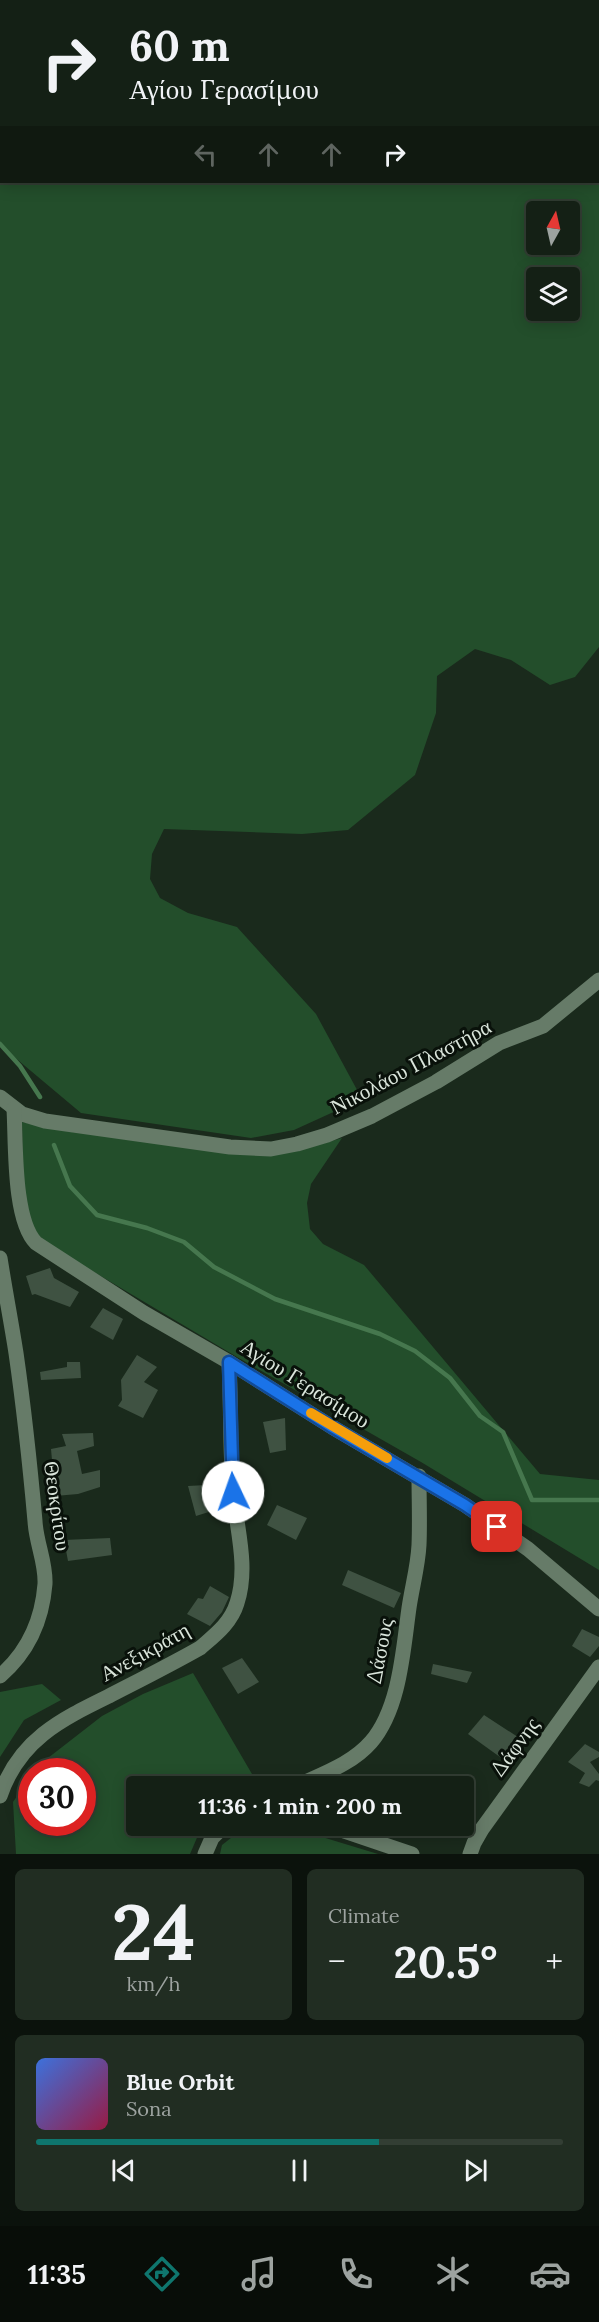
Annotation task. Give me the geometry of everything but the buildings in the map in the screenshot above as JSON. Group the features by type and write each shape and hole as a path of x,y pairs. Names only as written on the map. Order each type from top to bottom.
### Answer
{"street":[{"name":"Νικολάου Πλαστήρα","path":"0,1097 14,1109 45,1121 230,1147 271,1149 297,1144 327,1135 372,1116 436,1082 499,1044 543,1026 599,980"},
{"name":"Αγίου Γερασίμου","path":"14,1109 20,1200 24,1224 30,1238 144,1313 465,1505 528,1549 599,1609"},
{"name":"Θεοκρίτου","path":"0,1258 24,1413 36,1532 45,1569 42,1601 32,1636 20,1657 0,1676"},
{"name":"Ανεξικράτη","path":"0,1796 13,1768 45,1731 69,1715 200,1648 217,1634 231,1616 238,1601 242,1574 232,1479 229,1362"},
{"name":"Δάσους","path":"324,1776 365,1748 377,1733 388,1711 397,1683 419,1546 418,1476"},
{"name":"Δάφνης","path":"470,1854 482,1829 599,1667"},
{"path":"205,1854 216,1836"},
{"path":"359,1836 412,1854"}],"green space":[{"path":"0,183 599,183 599,647 575,677 550,685 511,660 475,649 437,676 436,713 415,775 348,830 302,834 164,829 152,854 150,879 160,898 188,913 237,927 316,1014 362,1099 294,1130 251,1138 81,1113 0,1045"},
{"path":"22,1122 72,1132 297,1151 342,1138 311,1184 307,1203 310,1229 323,1244 364,1265 540,1474 599,1480 599,1570 421,1462 237,1357 42,1239 33,1231 27,1217"},
{"path":"193,1673 253,1776 126,1776 126,1836 198,1836 190,1854 16,1854 13,1802 18,1795 18,1836 96,1836 96,1758 48,1758 102,1716 143,1694"},
{"path":"42,1684 61,1700 24,1720 0,1757 0,1692"},
{"path":"233,1836 319,1836 378,1854 220,1854 222,1845"}],"waterway":[{"path":"0,1044 20,1066 40,1097"},
{"path":"54,1145 70,1186 97,1215 147,1228 184,1242 214,1267 275,1299 380,1334 415,1351 450,1378 480,1416 503,1432 532,1500 599,1500"}],"slow traffic":[{"path":"311,1413 387,1458"}],"route":[{"path":"233,1492 229,1362 332,1427 418,1476 497,1527"}]}
